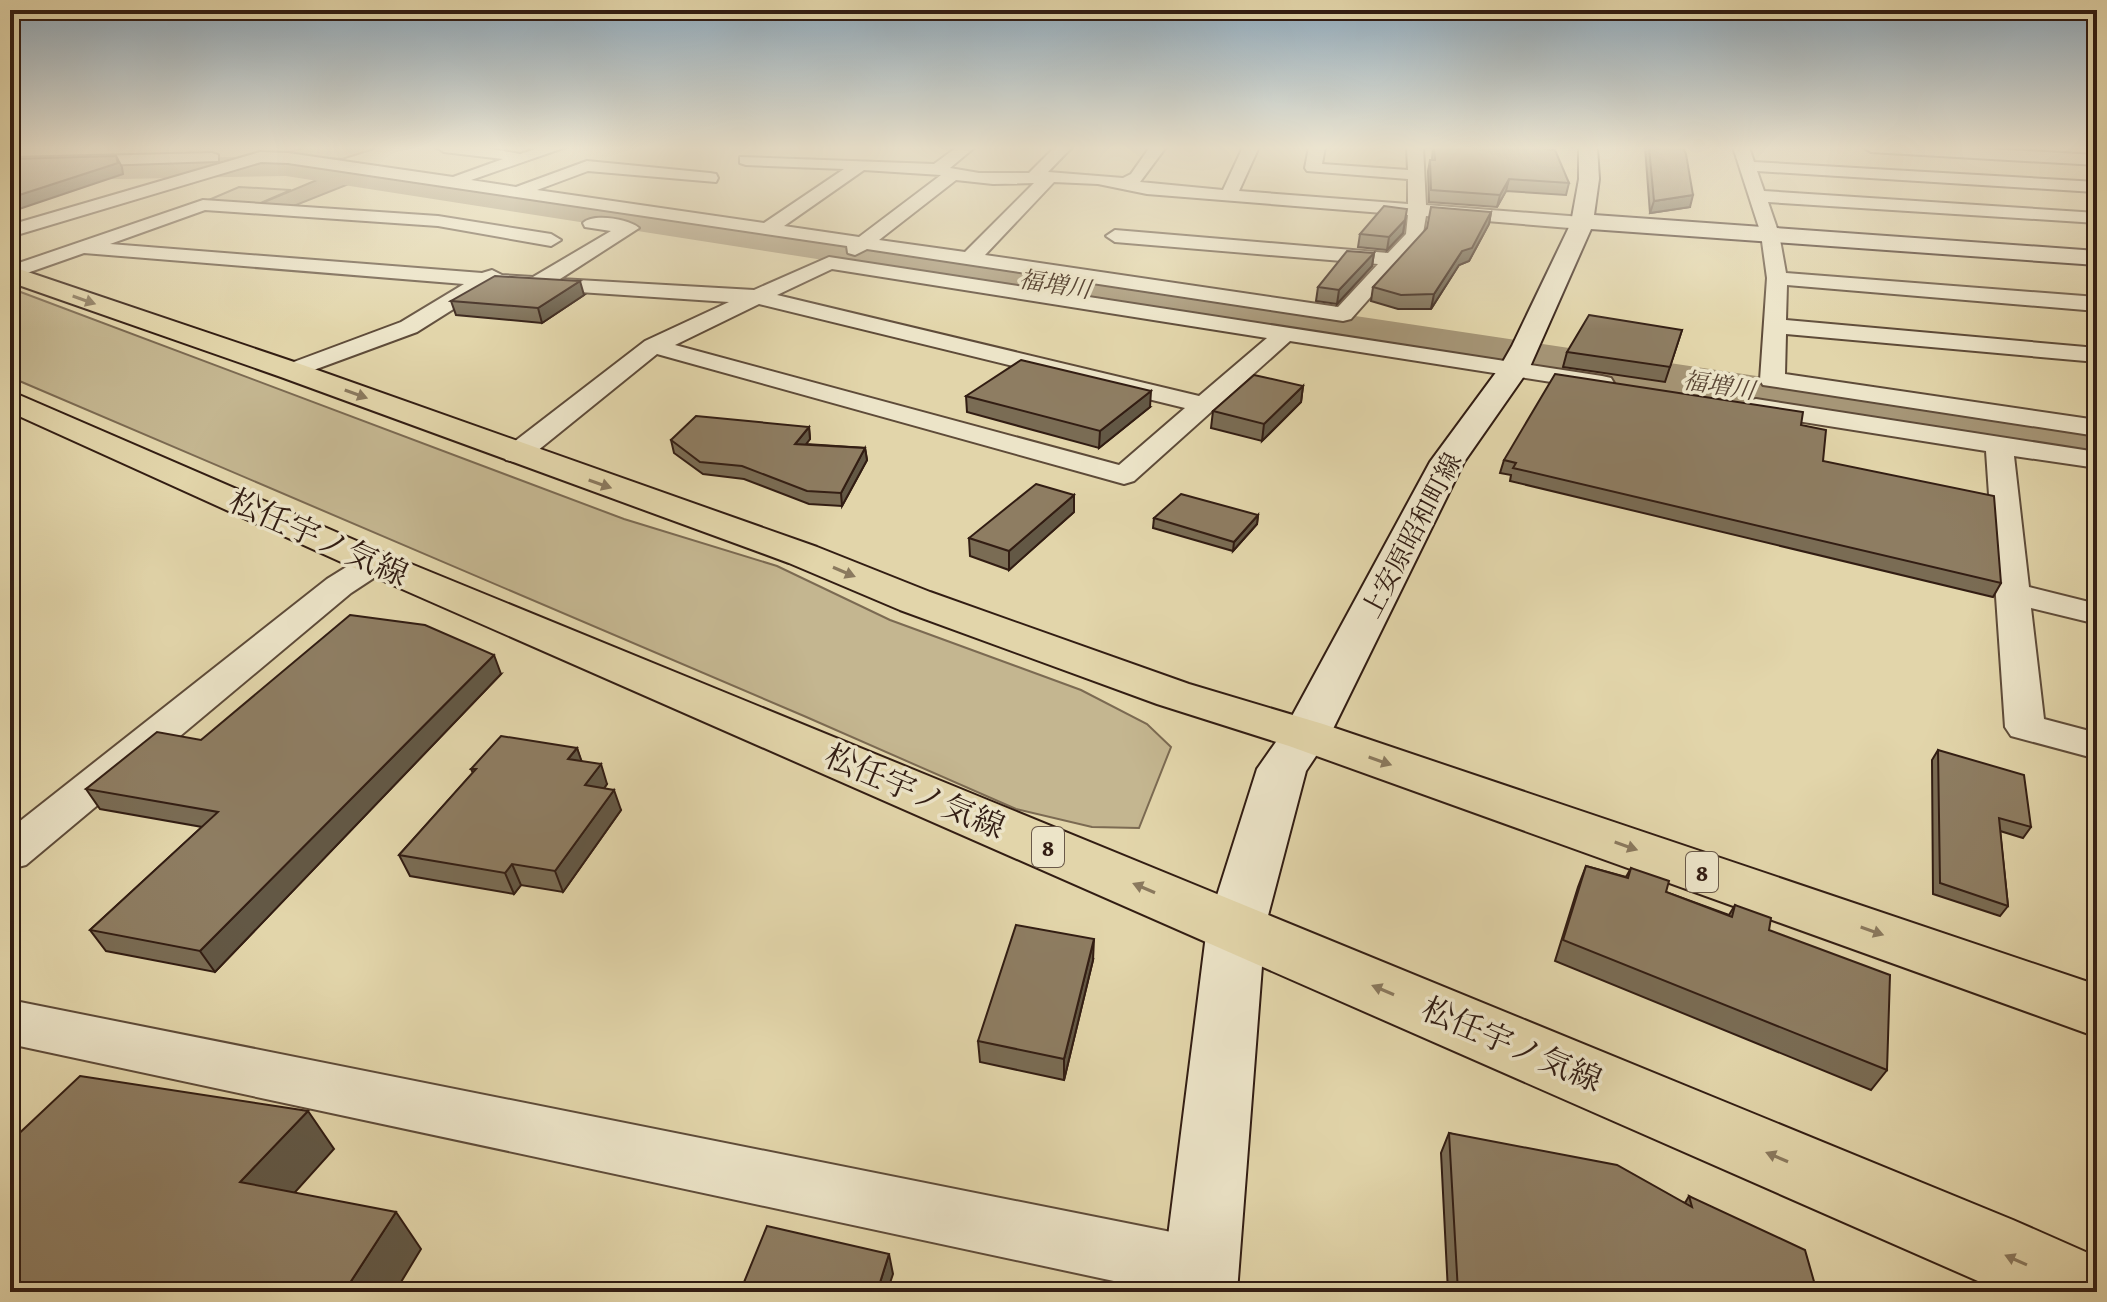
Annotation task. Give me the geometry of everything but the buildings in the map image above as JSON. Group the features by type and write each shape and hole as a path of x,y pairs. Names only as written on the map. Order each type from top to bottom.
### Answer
{"main road":[{"name":"上安原昭和町線","path":"1200,1280 1236,927 1282,769 1306,735 1447,462 1518,360 1582,223 1584,208"},
{"path":"1582,223 1599,221 2097,258"},
{"name":"8","path":"10,274 292,371 803,555 915,601 1158,689 1306,735 2097,1011"},
{"name":"松任宇ノ気線","path":"10,400 375,563 1987,1246 2087,1292"}],"street":[{"path":"10,231 88,208"},
{"path":"10,274 195,208"},
{"path":"244,208 438,221 551,240"},
{"path":"629,208 861,246 1343,314 1415,235 1417,210"},
{"path":"644,210 649,208"},
{"path":"767,229 796,208"},
{"path":"516,454 653,346 861,246 904,208"},
{"path":"970,259 1016,208"},
{"path":"1086,276 1134,208"},
{"path":"1293,251 1305,208"},
{"path":"1390,208 1582,223"},
{"path":"1761,208 1770,234 1777,278 1772,380 2097,428"},
{"path":"1939,208 2097,218"},
{"path":"77,211 172,216"},
{"path":"292,371 409,327 581,222 630,228 537,284"},
{"path":"1115,236 1393,259"},
{"path":"86,248 537,284 757,297 1203,405"},
{"path":"833,261 1285,334 1518,360 1623,386"},
{"path":"1777,278 2097,304"},
{"path":"1775,326 2097,355"},
{"path":"653,346 1124,475 1285,334"},
{"path":"1733,403 2097,460"},
{"path":"1999,445 2025,727 2097,746"},
{"path":"10,853 339,586 375,563"},
{"path":"2015,594 2097,614"},
{"path":"10,1022 1200,1280"}],"shaded area":[{"path":"10,288 624,519 777,566 890,620 1081,690 1147,724 1171,747 1139,828 1092,827 1016,809 10,377"}],"waterway":[{"name":"福増川","path":"559,208 2097,443"}]}
